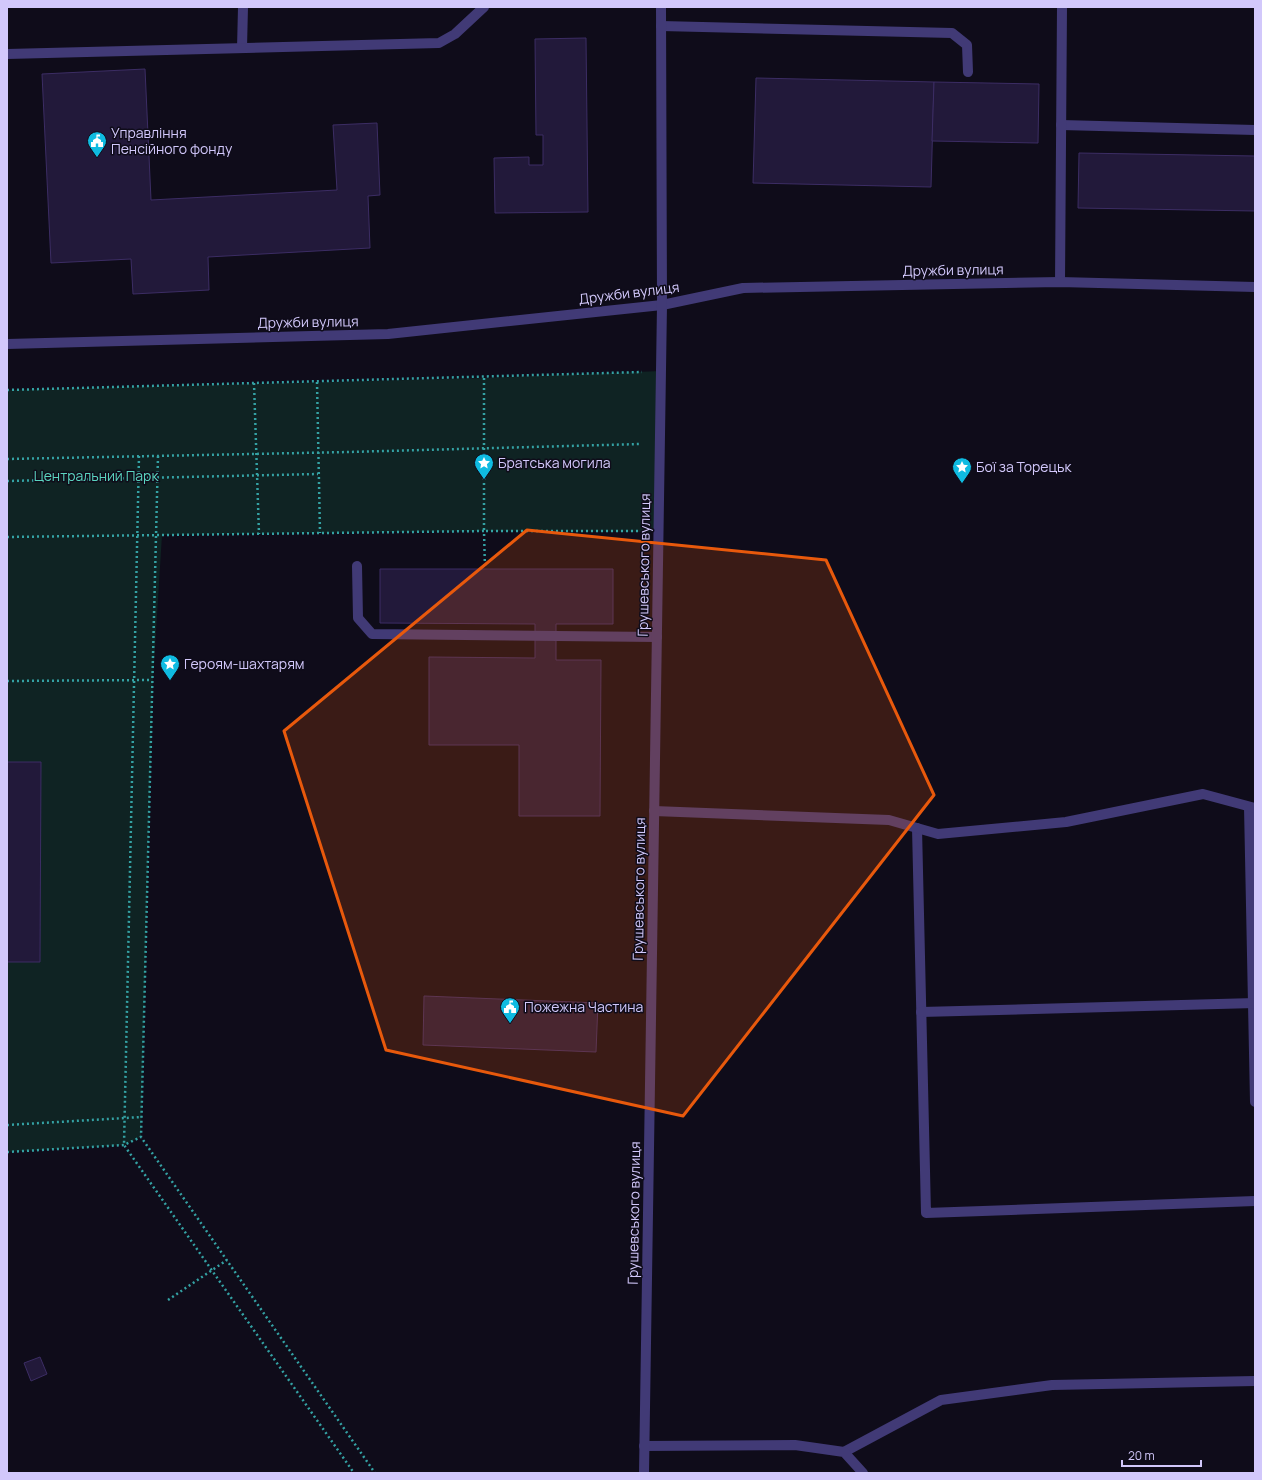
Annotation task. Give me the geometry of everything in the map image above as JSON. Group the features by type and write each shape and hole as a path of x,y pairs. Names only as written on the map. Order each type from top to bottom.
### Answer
{"street":[{"path":"242,48 243,7"},
{"path":"7,54 439,43 455,34 484,7"},
{"name":"Грушевського вулиця","path":"644,1473 662,305 661,7"},
{"path":"1060,282 1062,7"},
{"path":"662,26 952,33 967,45 968,72"},
{"path":"1061,125 1255,130"},
{"name":"Дружби вулиця","path":"7,344 388,334 662,305 743,288 1060,282 1255,287"},
{"path":"357,566 358,618 372,634 657,636"},
{"path":"654,811 889,820 938,834 1066,822 1203,794 1252,807 1255,1102"},
{"path":"917,828 926,1213 1255,1201"},
{"path":"921,1012 1254,1003"},
{"path":"644,1446 795,1445 844,1452 941,1400 1052,1386 1255,1381"},
{"path":"844,1452 863,1473"}],"path":[{"path":"7,390 661,372"},
{"path":"484,378 485,568"},
{"path":"317,382 320,533"},
{"path":"254,383 259,534"},
{"path":"7,459 660,444"},
{"path":"139,456 124,1145 354,1473"},
{"path":"158,456 141,1137 375,1473"},
{"path":"7,481 318,474"},
{"path":"7,537 484,531 659,532"},
{"path":"7,681 153,680"},
{"path":"7,1124 142,1117"},
{"path":"7,1152 124,1145 141,1137"},
{"path":"168,1300 227,1260"}],"highlighted area":[{"path":"527,530 826,560 934,795 683,1116 386,1050 284,731"}],"green space":[{"name":"Центральний Парк","path":"661,371 659,532 484,531 162,535 153,680 141,1137 124,1145 7,1152 7,390 484,378"}],"building":[{"path":"586,38 588,212 495,213 494,158 529,157 529,165 543,165 543,135 536,135 535,39"},
{"name":"Управління Пенсійного фонду","path":"145,69 151,200 337,190 333,125 377,123 380,195 368,196 370,248 208,257 209,290 133,294 131,259 51,263 42,74"},
{"path":"756,78 934,82 931,187 753,183"},
{"path":"934,82 1039,84 1038,143 932,141"},
{"path":"1079,153 1255,156 1255,211 1078,208"},
{"path":"380,569 613,569 613,624 556,624 556,660 601,660 600,816 519,816 519,745 429,745 429,657 535,658 535,624 380,623"},
{"path":"7,762 41,762 40,962 7,962"},
{"name":"Пожежна Частина","path":"424,996 598,1003 596,1052 423,1045"},
{"path":"40,1357 47,1374 31,1381 24,1363"}],"place":[{"name":"Управління Пенсійного фонду","path":"97,158"},
{"name":"Братська мoгила","path":"484,480"},
{"name":"Бої за Торецьк","path":"962,484"},
{"name":"Героям-шахтарям","path":"170,681"},
{"name":"Пожежна Частина","path":"510,1024"}]}
